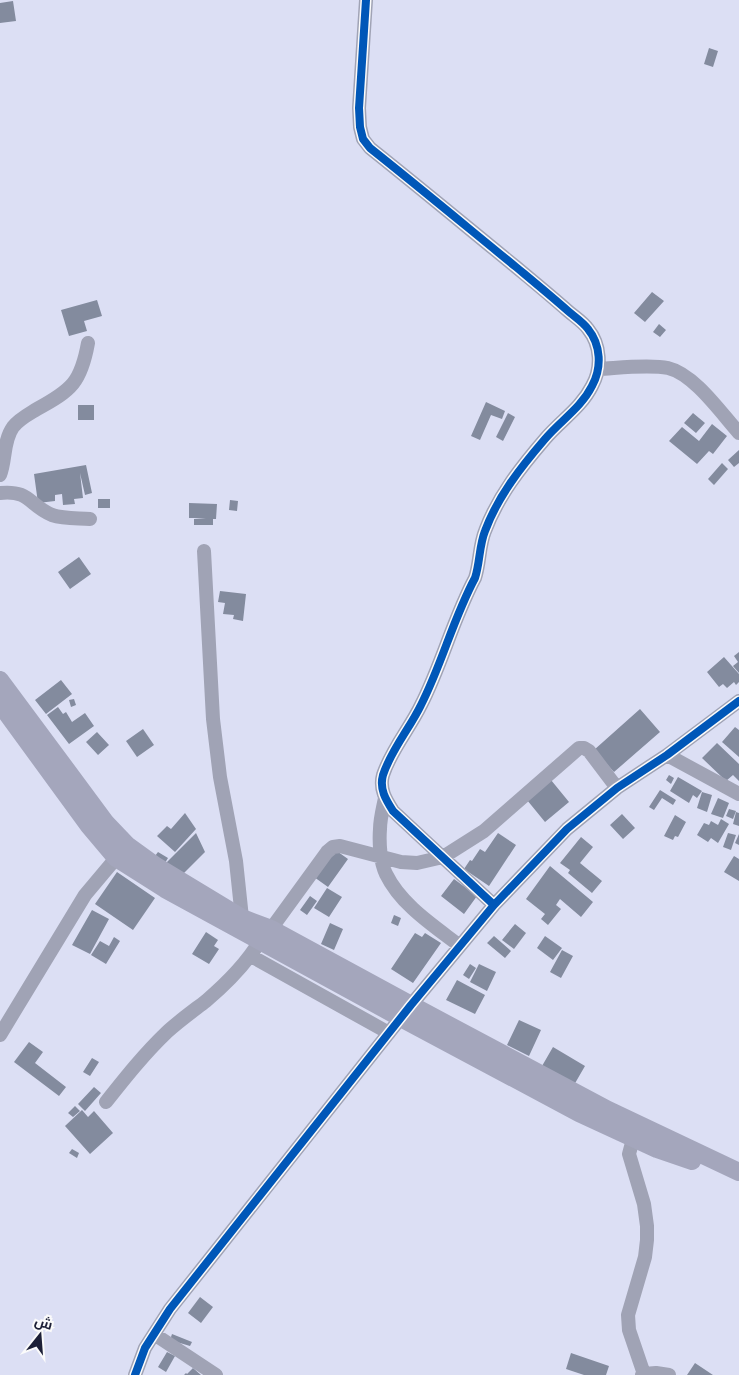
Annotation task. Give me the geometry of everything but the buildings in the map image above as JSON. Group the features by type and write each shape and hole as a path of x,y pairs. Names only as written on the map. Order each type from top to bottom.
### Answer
{"main road":[{"path":"0,680 100,816 127,845 156,866 242,918 266,935"},
{"path":"0,704 89,826 116,858 165,889 266,935 406,1012 579,1112 635,1131 739,1172"},
{"path":"635,1131 657,1149 739,1179"}],"street":[{"path":"366,0 359,108 363,139 370,148 588,328 595,341 599,355 598,369 593,384 586,396 577,408 546,438 506,488 496,506 485,530 475,578 422,705 396,748 383,776 382,785 385,798 392,811 494,905"},
{"path":"0,475 12,428 18,421 61,396 72,386 85,362 88,342"},
{"path":"598,369 656,367 668,368 682,373 692,381 739,433"},
{"path":"0,493 20,493 45,511 63,518 90,519"},
{"path":"204,552 214,719 220,777 236,861 242,918"},
{"path":"135,1375 145,1348 170,1309 389,1033 494,905 567,829 617,788 667,755 739,701"},
{"path":"106,1102 148,1050 168,1031 208,999 251,956 327,852 333,847 340,846 401,862 417,863 443,858 484,831 579,748 589,751 617,788"},
{"path":"667,755 739,794"},
{"path":"385,798 380,827 385,873 414,910 460,946"},
{"path":"0,1035 85,895 127,845"},
{"path":"251,956 389,1033"},
{"path":"635,1131 629,1154 644,1204 647,1240 645,1258 628,1316 629,1330 643,1374 669,1375"},
{"path":"154,1334 216,1375"}],"cycle path":[{"path":"366,0 359,108 363,139 370,148 586,326 598,349 599,364 595,379 587,394 527,460 496,506 483,537 475,578 460,609 417,714 386,766 382,780 384,794 393,811 494,905"},
{"path":"135,1375 145,1348 170,1309 411,1005 494,905 567,829 617,788 667,755 739,701"}]}
